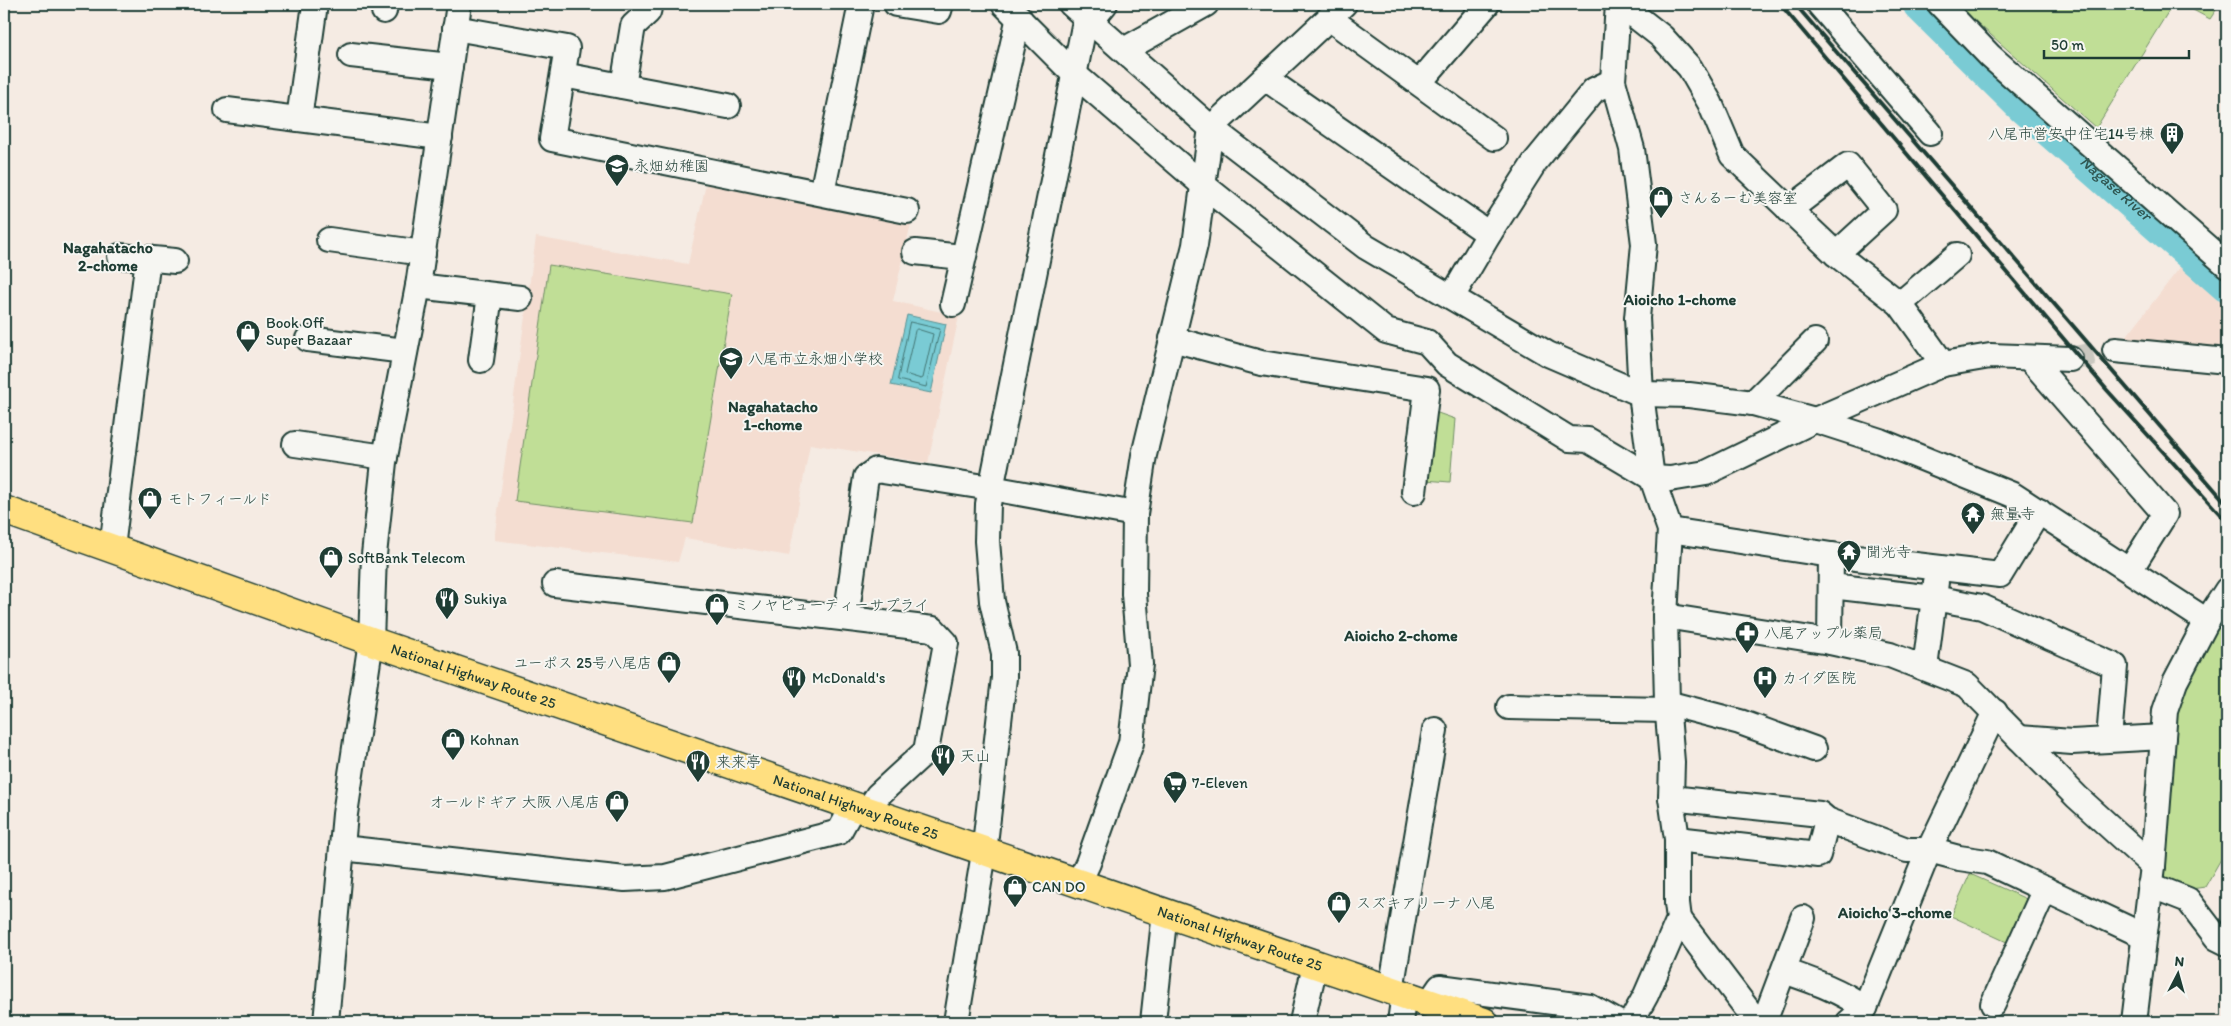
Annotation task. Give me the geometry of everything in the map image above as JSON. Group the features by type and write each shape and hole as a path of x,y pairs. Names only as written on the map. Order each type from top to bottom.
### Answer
{"highway":[{"name":"National Highway Route 25","path":"4,510 371,641 1484,1022"}],"street":[{"path":"299,119 315,4"},
{"path":"623,86 633,26 648,12 650,4"},
{"path":"822,194 861,4"},
{"path":"896,4 939,11 941,4"},
{"path":"1124,50 1206,4"},
{"path":"1619,4 1613,81 1632,149 1644,244 1637,318 1641,394 1652,478 1670,530 1665,616 1667,707 1672,762 1672,798 1677,838 1676,903 1678,919 1646,995 1630,1022"},
{"path":"1619,4 1662,37 1690,68 1710,103 1732,155 1836,254 1900,304 1942,364"},
{"path":"1819,4 1930,133"},
{"path":"1940,4 1990,56 2227,264"},
{"path":"1419,83 1479,6"},
{"path":"1012,10 1072,74 1203,185 1386,331 1426,342 1447,364 1569,439 1588,440 1652,478 1670,479 1706,474 1815,420 1942,364 1990,356 2070,359"},
{"path":"953,304 1012,10"},
{"path":"326,1022 345,814 371,641 374,555 385,457 418,286 450,66 453,11 567,48 552,139 907,210"},
{"path":"1088,11 1124,50 1211,128 1366,247 1548,354 1641,394 1689,395 1753,403 1880,441 2013,495 2207,621"},
{"path":"956,1022 984,852 1004,678 1004,653 992,601 987,541 992,488 1072,74 1088,11"},
{"path":"1078,884 1088,863 1131,743 1140,664 1134,594 1135,514 1144,455 1195,245 1211,128 1336,11 1419,83 1494,138"},
{"path":"352,55 450,66"},
{"path":"563,75 728,106"},
{"path":"1265,78 1488,234"},
{"path":"1452,297 1488,234 1536,162 1594,90 1613,81"},
{"path":"227,110 440,137"},
{"path":"1789,210 1848,165 1884,210 1836,254"},
{"path":"329,240 422,253"},
{"path":"915,252 962,257"},
{"path":"1900,304 1957,255"},
{"path":"120,256 175,261"},
{"path":"112,548 148,258"},
{"path":"418,286 520,298"},
{"path":"481,360 490,295"},
{"path":"308,339 405,351"},
{"path":"1172,339 1261,363 1427,390"},
{"path":"1753,403 1815,341"},
{"path":"2115,350 2227,361"},
{"path":"1414,492 1427,390 1440,356"},
{"path":"2030,359 2165,514 2130,570"},
{"path":"295,444 385,457"},
{"path":"846,618 866,477 876,470 992,488 1135,514"},
{"path":"1982,607 2039,511"},
{"path":"1670,530 1831,555 2000,575"},
{"path":"1830,642 1831,555"},
{"path":"1925,668 1938,568"},
{"path":"342,848 625,879 665,877 840,832 861,808 926,751 946,643 933,629 555,584"},
{"path":"1830,586 1934,598 1982,607 2115,666 2110,739"},
{"path":"2134,1022 2152,876 2165,711 2175,682 2207,621 2227,590"},
{"path":"1665,616 1830,642 1890,655 1967,686 1995,712 2152,876 2188,900 2217,938 2227,943"},
{"path":"1509,707 1667,707 1740,722 1814,749"},
{"path":"1857,1015 1929,850 1995,712"},
{"path":"1400,1022 1397,992 1435,730"},
{"path":"2019,738 2072,742 2163,737"},
{"path":"1672,798 1820,814 1827,820 1907,850 1929,850 1959,858 1987,862 2144,936"},
{"path":"1677,838 1818,855 1827,820"},
{"path":"1993,1004 2045,889"},
{"path":"1153,1022 1165,912"},
{"path":"1764,1022 1803,918"},
{"path":"1678,919 1757,1022"},
{"path":"1302,1022 1315,965"},
{"path":"1784,971 1824,984 1849,996 1857,1015"},
{"path":"1429,1003 1440,987 1590,1007 1617,1022"}],"shaded area":[{"name":"八尾市立永畑小学校","path":"708,175 912,219 893,301 959,316 928,463 810,444 789,556 685,538 678,562 494,540 536,237 688,264"},
{"path":"2185,261 2227,296 2227,356 2122,342"}],"green space":[{"path":"1956,4 2173,4 2096,128"},
{"path":"2182,4 2220,4 2210,19"},
{"path":"549,265 732,294 693,523 515,501"},
{"path":"1435,412 1455,419 1450,482 1425,480"},
{"path":"2219,626 2227,646 2227,843 2221,859 2205,887 2191,889 2162,878 2172,723 2185,684 2199,652"},
{"path":"1970,874 2031,901 2011,944 1951,916"}],"water":[{"path":"907,315 946,324 931,393 891,385"}],"waterway":[{"name":"Nagase River","path":"1920,4 2023,106 2227,285"}],"tunnel":[{"path":"2070,359 2115,350"}],"railway":[{"path":"1780,4 2107,390 2227,522"},
{"path":"1795,4 2227,504"}],"place":[{"name":"八尾市営安中住宅14号棟","path":"2172,155"},
{"name":"永畑幼稚園","path":"617,187"},
{"name":"さんるーむ美容室","path":"1661,219"},
{"name":"Book Off Super Bazaar","path":"248,353"},
{"name":"八尾市立永畑小学校","path":"731,380"},
{"name":"モトフィールド","path":"150,520"},
{"name":"無量寺","path":"1973,535"},
{"name":"聞光寺","path":"1849,573"},
{"name":"SoftBank Telecom","path":"331,579"},
{"name":"Sukiya","path":"447,620"},
{"name":"ミノヤビューティーサプライ","path":"717,626"},
{"name":"八尾アップル薬局","path":"1747,654"},
{"name":"ユーポス 25号八尾店","path":"669,684"},
{"name":"McDonald's","path":"794,699"},
{"name":"カイダ医院","path":"1765,699"},
{"name":"Kohnan","path":"453,761"},
{"name":"天山","path":"943,777"},
{"name":"来来亭","path":"698,783"},
{"name":"7-Eleven","path":"1175,804"},
{"name":"オールドギア 大阪 八尾店","path":"617,823"},
{"name":"CAN DO","path":"1015,908"},
{"name":"スズキアリーナ 八尾","path":"1339,924"}],"district":[{"name":"Nagahatacho 2-chome","path":"108,256"},
{"name":"Aioicho 1-chome","path":"1680,299"},
{"name":"Nagahatacho 1-chome","path":"773,415"},
{"name":"Aioicho 2-chome","path":"1401,635"},
{"name":"Aioicho 3-chome","path":"1895,912"}]}
